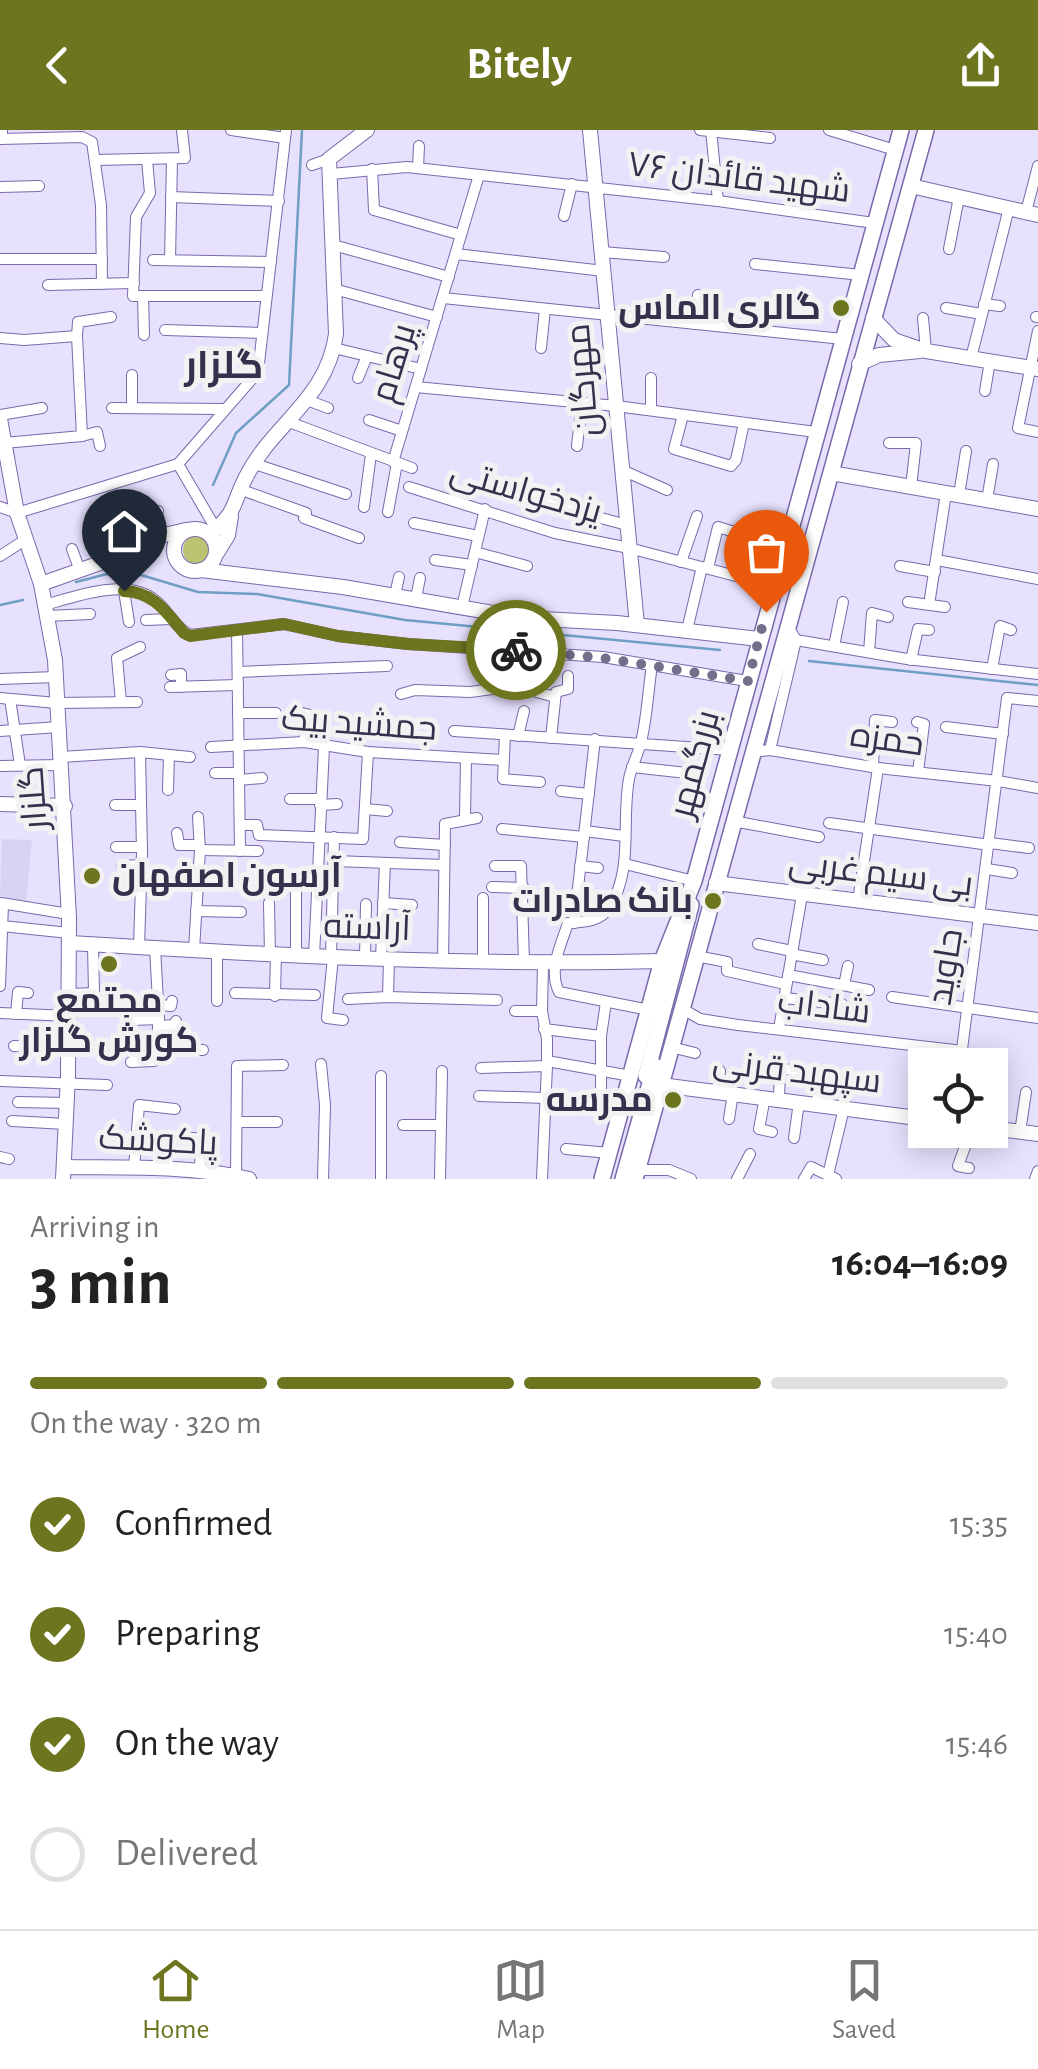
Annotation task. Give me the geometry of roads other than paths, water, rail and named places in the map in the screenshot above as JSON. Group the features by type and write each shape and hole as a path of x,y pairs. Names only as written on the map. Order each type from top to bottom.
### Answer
{"main road":[{"name":"بزرگمهر","path":"602,1179 662,961 694,881 901,130"},
{"name":"بزرگمهر","path":"628,1177 661,1085 751,752 792,633 860,364 926,130"},
{"path":"628,1177 689,922 694,881"},
{"name":"بزرگمهر","path":"628,1177 696,923 716,883"}],"street":[{"path":"94,160 184,158 182,130"},
{"path":"201,570 211,564 228,535 244,479 326,374 334,348 330,166 367,130"},
{"name":"مهرگان","path":"590,130 637,625"},
{"path":"718,201 707,130 770,138"},
{"path":"829,130 895,150"},
{"path":"0,508 17,513 178,464 258,372 286,134 231,131"},
{"path":"0,135 92,136 101,206 102,284"},
{"path":"418,168 419,146"},
{"path":"170,260 172,159"},
{"path":"144,335 134,283 136,217 150,193 147,160"},
{"name":"شهید قائدان ۷۶","path":"312,165 479,174 874,223"},
{"path":"910,186 1032,214 1038,166"},
{"path":"372,169 374,210 462,235"},
{"name":"پرهام","path":"289,422 395,462 479,174"},
{"path":"564,216 572,184"},
{"path":"0,188 39,186"},
{"path":"171,197 279,201"},
{"path":"949,248 958,197"},
{"path":"971,358 1008,208"},
{"path":"333,245 449,278"},
{"path":"602,252 664,257"},
{"path":"456,254 604,272"},
{"path":"0,259 102,259"},
{"path":"153,260 271,262"},
{"path":"755,264 861,275"},
{"path":"48,285 134,283"},
{"path":"974,288 988,291"},
{"path":"334,289 437,317"},
{"path":"694,324 698,295"},
{"path":"138,296 266,296"},
{"path":"443,298 843,339"},
{"path":"946,308 1000,306"},
{"path":"541,348 545,309"},
{"path":"82,436 78,322 112,317"},
{"path":"873,318 894,340 926,350 1034,368"},
{"path":"923,318 926,350"},
{"path":"165,330 261,333"},
{"path":"1038,331 1034,368 1018,428 1038,432"},
{"path":"963,334 976,336"},
{"path":"0,338 77,336"},
{"path":"334,348 421,369"},
{"path":"860,364 879,355 926,350"},
{"path":"358,378 367,356"},
{"path":"985,392 990,361"},
{"path":"132,375 132,407"},
{"path":"650,378 651,410"},
{"path":"416,387 582,402 816,432"},
{"path":"307,400 328,408"},
{"path":"577,446 582,402"},
{"path":"1,428 42,408"},
{"path":"112,408 224,409"},
{"path":"682,414 674,448 731,466 736,460 744,423"},
{"path":"369,420 402,431"},
{"path":"1,428 82,436 97,432 100,446"},
{"name":"گلزار","path":"1,428 17,513 41,584 56,677 69,914 70,1016 63,1173"},
{"path":"889,443 916,443 911,487"},
{"path":"929,605 966,451"},
{"path":"364,507 372,454"},
{"path":"388,512 395,462 412,468"},
{"path":"178,464 213,532 217,554 223,563 251,576"},
{"path":"255,464 346,494"},
{"path":"987,500 993,464"},
{"path":"622,470 667,490"},
{"path":"831,473 1038,509"},
{"name":"یزدخواستی","path":"409,486 555,533 774,586"},
{"path":"242,490 306,513 304,518 359,538"},
{"path":"545,503 627,525"},
{"path":"462,607 484,509"},
{"path":"158,511 137,522 147,542 160,546 188,570 416,598 523,618 637,625 759,639"},
{"path":"213,532 231,516"},
{"path":"681,562 696,516"},
{"path":"760,519 787,539"},
{"path":"414,524 478,536"},
{"path":"687,630 718,527 731,531"},
{"path":"41,584 186,530 213,532"},
{"path":"176,558 174,546 186,530"},
{"path":"0,556 25,540"},
{"path":"108,542 117,557"},
{"path":"72,549 78,568"},
{"path":"475,552 527,566"},
{"path":"436,560 472,565"},
{"path":"900,566 936,566 1038,579"},
{"path":"395,595 399,577"},
{"path":"416,598 420,578"},
{"path":"46,610 89,592 124,591 148,595 190,636 284,624 354,638 548,652 748,681"},
{"path":"124,591 128,622"},
{"path":"834,646 842,602"},
{"path":"908,602 945,607"},
{"path":"46,610 90,614"},
{"path":"868,652 872,613 888,617"},
{"path":"146,620 172,619"},
{"path":"992,669 1000,626 1012,630"},
{"path":"911,660 918,629 929,630"},
{"path":"237,630 240,851"},
{"path":"770,750 792,633 834,646 911,660 1038,674"},
{"path":"121,702 117,658 140,647"},
{"path":"238,672 387,666"},
{"path":"542,1179 547,1064 542,1010 549,964 568,923 589,922 608,912 625,864 624,836 632,768 641,742 652,666"},
{"path":"551,738 556,692 568,690 568,676"},
{"path":"0,679 56,677"},
{"path":"174,683 238,685"},
{"path":"401,694 414,690 470,692 514,686 555,697"},
{"path":"20,765 5,698 138,702"},
{"name":"جاوید","path":"962,1048 1007,698 1038,701"},
{"path":"518,736 524,710"},
{"path":"238,713 276,712"},
{"path":"304,742 309,715"},
{"path":"858,901 875,768 875,720 892,722"},
{"path":"917,722 924,724 918,772"},
{"path":"0,731 59,727"},
{"path":"946,728 1003,734"},
{"path":"454,731 730,750"},
{"path":"505,735 503,779 540,782"},
{"path":"574,922 595,739"},
{"name":"جمشید بیک","path":"210,747 304,742 368,752 504,760"},
{"path":"314,956 324,747"},
{"name":"حمزه","path":"751,752 770,750 875,768 998,780 1038,788"},
{"path":"138,947 142,864 140,752"},
{"path":"0,766 140,752 190,757"},
{"path":"240,825 257,825 260,835 363,839 368,752"},
{"path":"168,790 169,755"},
{"path":"442,960 445,824 472,818 466,759"},
{"path":"632,768 696,774"},
{"path":"216,773 262,778"},
{"path":"561,792 589,794"},
{"path":"290,799 337,804"},
{"path":"0,804 65,806"},
{"path":"115,805 141,805"},
{"path":"364,809 387,811"},
{"path":"194,950 198,816"},
{"path":"733,822 819,837"},
{"path":"829,823 1030,848"},
{"path":"502,830 624,836"},
{"path":"176,833 179,845 258,851"},
{"path":"334,838 328,1018 344,1020"},
{"path":"400,842 445,845"},
{"path":"116,847 142,846"},
{"path":"334,861 444,865"},
{"path":"379,958 385,863"},
{"path":"122,866 142,864"},
{"path":"625,864 694,881"},
{"path":"496,866 521,866 527,880 524,963"},
{"path":"580,866 598,868"},
{"path":"987,869 1012,872"},
{"path":"181,874 198,875"},
{"path":"492,887 527,880"},
{"name":"بی سیم غربی","path":"716,883 1038,924"},
{"path":"296,892 296,956"},
{"path":"779,1029 802,894"},
{"path":"482,962 489,922 483,898"},
{"path":"383,902 412,904"},
{"path":"269,903 275,996"},
{"path":"0,986 2,904 69,914"},
{"path":"366,904 388,997"},
{"path":"196,911 241,912"},
{"path":"2,926 69,938"},
{"name":"آراسته","path":"69,938 93,944 296,956 549,964 662,961"},
{"path":"70,994 94,994 93,944"},
{"path":"758,944 824,960"},
{"path":"132,1062 154,1061 158,1044 155,948"},
{"path":"217,952 217,1001"},
{"path":"696,956 727,962 726,972 869,990"},
{"path":"549,964 560,992 649,1010"},
{"path":"844,985 848,966"},
{"path":"16,1014 18,992 28,993"},
{"path":"235,993 316,995"},
{"path":"892,997 1038,1018"},
{"path":"784,998 842,1004"},
{"path":"348,999 497,1000"},
{"path":"158,1005 171,1006 172,1000"},
{"path":"602,1109 601,1036 606,1002"},
{"name":"شاداب","path":"682,1008 700,1019 930,1048"},
{"path":"515,1010 542,1010"},
{"path":"0,1014 70,1016"},
{"path":"132,1020 174,1025 176,1021"},
{"path":"544,1029 601,1036"},
{"path":"158,1044 168,1044 170,1050 203,1050"},
{"path":"14,1046 69,1049"},
{"path":"671,1047 695,1053"},
{"path":"320,1064 325,1106 323,1179"},
{"path":"481,1068 547,1064 631,1076"},
{"path":"243,1178 237,1066 282,1065"},
{"path":"772,1132 759,1130 780,1069 795,1070"},
{"path":"720,1071 730,1118"},
{"path":"440,1179 442,1072"},
{"path":"381,1076 382,1179"},
{"path":"0,1080 107,1085"},
{"path":"817,1104 819,1081"},
{"name":"سپهبد قرنی","path":"661,1085 908,1117"},
{"path":"1020,1132 1026,1092"},
{"path":"480,1096 546,1098"},
{"path":"18,1102 67,1103"},
{"path":"794,1138 798,1102"},
{"path":"311,1103 325,1106"},
{"path":"126,1168 138,1105 175,1109"},
{"path":"804,1179 810,1167 832,1177 844,1108"},
{"path":"12,1121 66,1124"},
{"path":"237,1122 278,1122"},
{"path":"403,1126 441,1125"},
{"path":"1008,1130 1038,1134"},
{"path":"190,1174 203,1140 192,1138"},
{"path":"964,1148 958,1166 969,1168"},
{"path":"566,1149 609,1154"},
{"path":"119,1151 126,1168"},
{"path":"736,1179 750,1154"},
{"name":"پاکوشک","path":"63,1173 126,1168 243,1178"},
{"path":"628,1177 669,1170 692,1179"},
{"path":"1035,1179 1038,1171"}],"waterway":[{"path":"213,485 236,433 289,385 302,130"},
{"path":"76,582 107,574 141,575 198,592 257,594 405,620 720,650"},
{"path":"0,605 23,600"},
{"path":"809,661 1038,685"}],"place":[{"name":"گالری الماس","path":"841,308"},
{"name":"آرسون اصفهان","path":"92,876"},
{"name":"بانک صادرات","path":"713,901"},
{"name":"مجتمع کورش گلزار","path":"109,964"},
{"name":"مدرسه","path":"673,1100"}],"district":[{"name":"گلزار","path":"224,367"}]}
